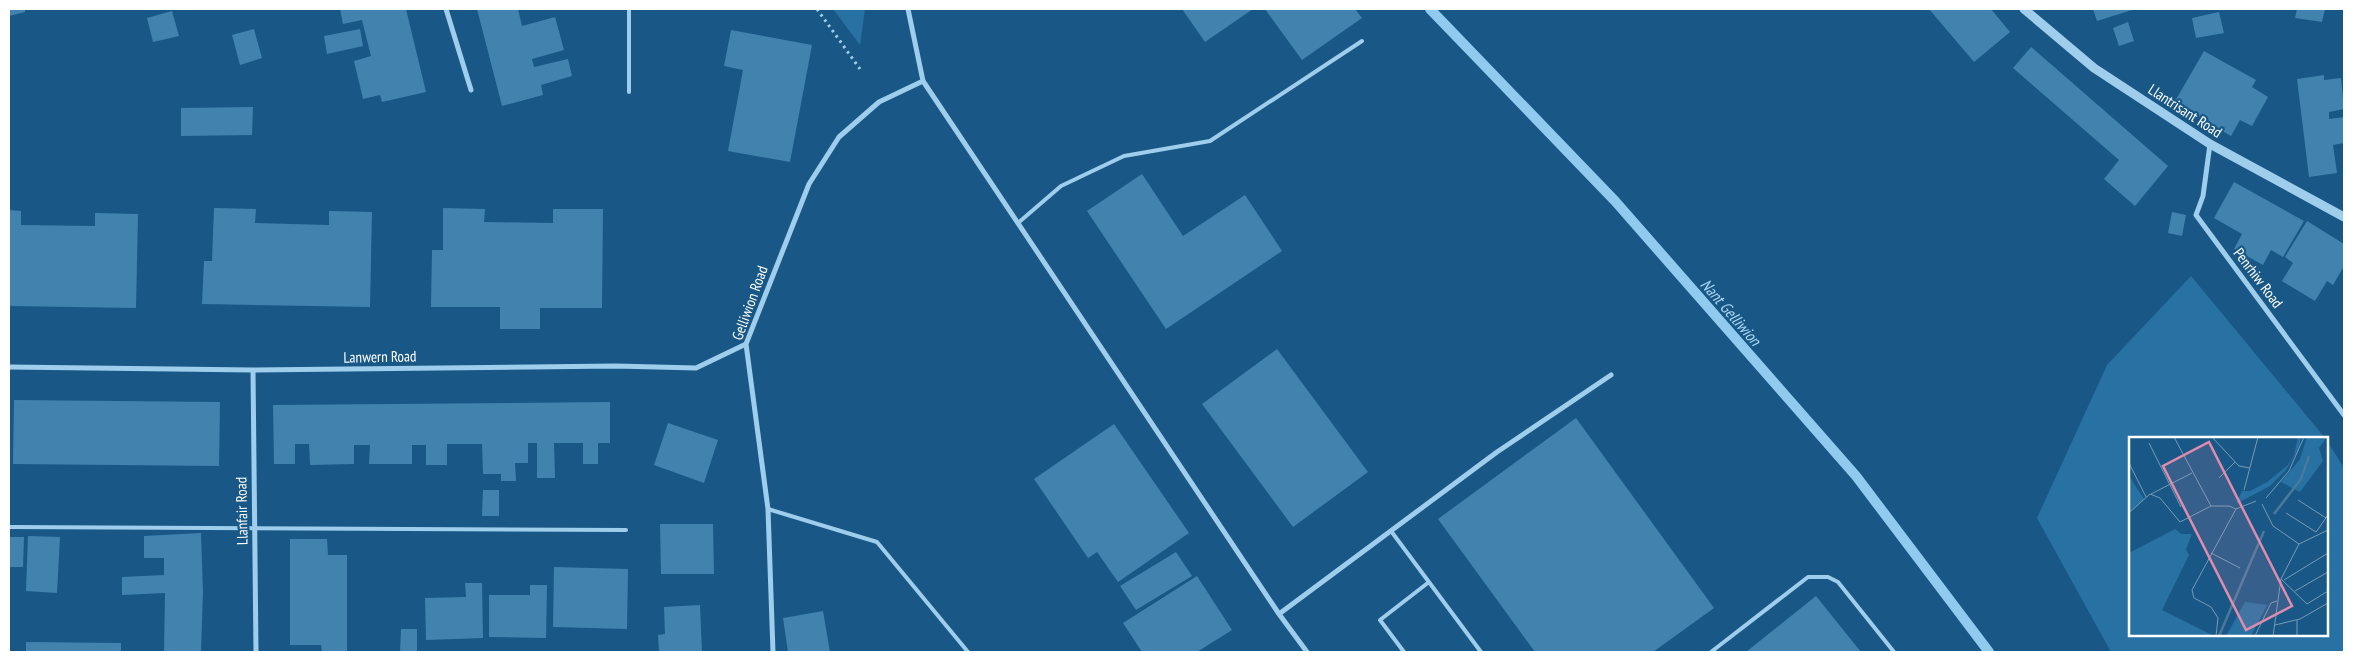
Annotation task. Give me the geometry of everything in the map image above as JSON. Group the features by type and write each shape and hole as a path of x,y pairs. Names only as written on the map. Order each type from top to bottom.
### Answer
{"street":[{"path":"446,9 471,90"},
{"path":"908,9 923,81 1279,614 1307,652"},
{"name":"Llantrisant Road","path":"2024,9 2094,68 2210,144 2344,217"},
{"name":"Gelliwion Road","path":"773,652 768,509 746,344 809,184 839,137 879,102 923,81"},
{"name":"Penrhiw Road","path":"2210,144 2203,196 2196,215 2344,415"},
{"name":"Lanwern Road","path":"9,367 253,370 616,366 696,368 746,344"},
{"name":"Llanfair Road","path":"253,370 256,652"},
{"path":"1279,614 1497,452 1611,375"}],"lane":[{"path":"629,9 629,92"},
{"path":"1018,223 1061,186 1124,156 1210,141 1362,41"},
{"path":"768,509 877,542 968,652"},
{"path":"9,527 626,530"},
{"path":"1391,531 1481,652"},
{"path":"1711,652 1808,577 1820,576 1838,582 1894,652"},
{"path":"1404,652 1380,620 1429,582"}],"path":[{"path":"817,9 860,69"}],"shaded area":[{"path":"833,9 865,9 860,45"},
{"path":"2191,276 2324,437 2129,437 2129,636 2328,636 2328,443 2344,468 2344,652 2111,652 2037,518 2107,365"}],"building":[{"path":"9,9 25,9 25,12 9,16"},
{"path":"340,9 406,9 426,92 382,102 380,95 363,99 354,61 371,56 362,20 343,24"},
{"path":"477,9 518,9 522,26 555,17 564,50 532,59 534,67 568,59 572,76 541,85 543,95 502,106"},
{"path":"1182,9 1253,9 1205,42"},
{"path":"1265,9 1355,9 1362,18 1302,60"},
{"path":"1929,9 1991,9 2010,32 1974,62"},
{"path":"2093,9 2135,9 2097,21"},
{"path":"2297,9 2325,9 2322,22 2295,18"},
{"path":"172,11 179,36 153,42 147,18"},
{"path":"2219,12 2224,33 2196,38 2192,18"},
{"path":"2128,22 2134,41 2119,46 2113,28"},
{"path":"254,29 262,58 240,65 232,35"},
{"path":"360,29 363,46 327,54 324,36"},
{"path":"731,30 812,45 790,162 728,151 743,70 724,66"},
{"path":"2031,47 2168,166 2135,206 2104,179 2119,160 2013,68"},
{"path":"2204,51 2256,80 2252,87 2268,97 2252,126 2240,120 2231,136 2174,103"},
{"path":"2324,75 2324,80 2341,78 2344,109 2329,112 2329,119 2344,117 2344,143 2333,145 2337,173 2309,177 2297,79"},
{"path":"253,107 252,135 181,136 181,108"},
{"path":"1142,174 1183,236 1245,195 1282,251 1166,329 1087,211"},
{"path":"2234,182 2304,221 2283,257 2271,250 2263,265 2234,249 2242,234 2214,218"},
{"path":"214,208 256,209 255,223 329,225 329,211 372,212 370,307 202,304 204,261 212,261"},
{"path":"443,208 485,209 484,222 553,223 553,209 603,209 602,308 540,308 540,329 500,329 500,307 431,307 432,250 443,250"},
{"path":"9,210 21,211 21,225 95,226 95,213 138,214 136,308 9,306"},
{"path":"2172,212 2186,215 2182,236 2168,233"},
{"path":"2307,221 2344,244 2344,266 2333,285 2327,281 2315,301 2282,281 2293,263 2285,257"},
{"path":"1277,349 1368,472 1293,527 1202,404"},
{"path":"14,400 220,402 219,466 13,464"},
{"path":"610,402 610,443 598,443 598,464 583,464 583,443 554,443 555,478 537,478 537,443 528,443 528,463 515,463 516,481 501,481 501,474 483,474 482,444 447,444 447,465 426,465 426,445 412,445 412,464 369,464 370,445 354,445 354,464 310,465 309,444 295,444 295,464 274,464 273,405"},
{"path":"1576,418 1714,608 1653,652 1535,652 1438,519"},
{"path":"668,423 718,440 704,483 654,465"},
{"path":"1114,424 1189,533 1118,582 1097,552 1088,558 1034,479"},
{"path":"483,490 499,490 499,516 482,516"},
{"path":"660,524 713,524 714,574 661,574"},
{"path":"201,533 203,592 201,652 164,652 165,593 122,595 122,577 164,575 164,558 144,558 144,536"},
{"path":"28,536 60,537 57,593 26,591"},
{"path":"9,537 24,537 23,567 9,567"},
{"path":"290,539 327,539 328,555 347,555 347,652 322,652 321,645 290,645"},
{"path":"1176,552 1192,576 1136,610 1120,586"},
{"path":"554,567 628,569 627,629 553,627"},
{"path":"1197,576 1232,630 1197,652 1142,652 1123,623"},
{"path":"465,583 482,583 483,638 426,640 425,598 466,597"},
{"path":"530,585 547,585 546,638 489,637 489,595 530,595"},
{"path":"1816,596 1861,652 1746,652"},
{"path":"700,605 702,652 659,652 658,635 665,634 664,607"},
{"path":"823,611 830,652 788,652 783,618"},
{"path":"401,629 417,629 417,652 400,652"},
{"path":"26,642 121,643 121,652 26,652"}],"waterway":[{"name":"Nant Gelliwion","path":"1430,9 1615,201 1856,476 1989,652"}]}
